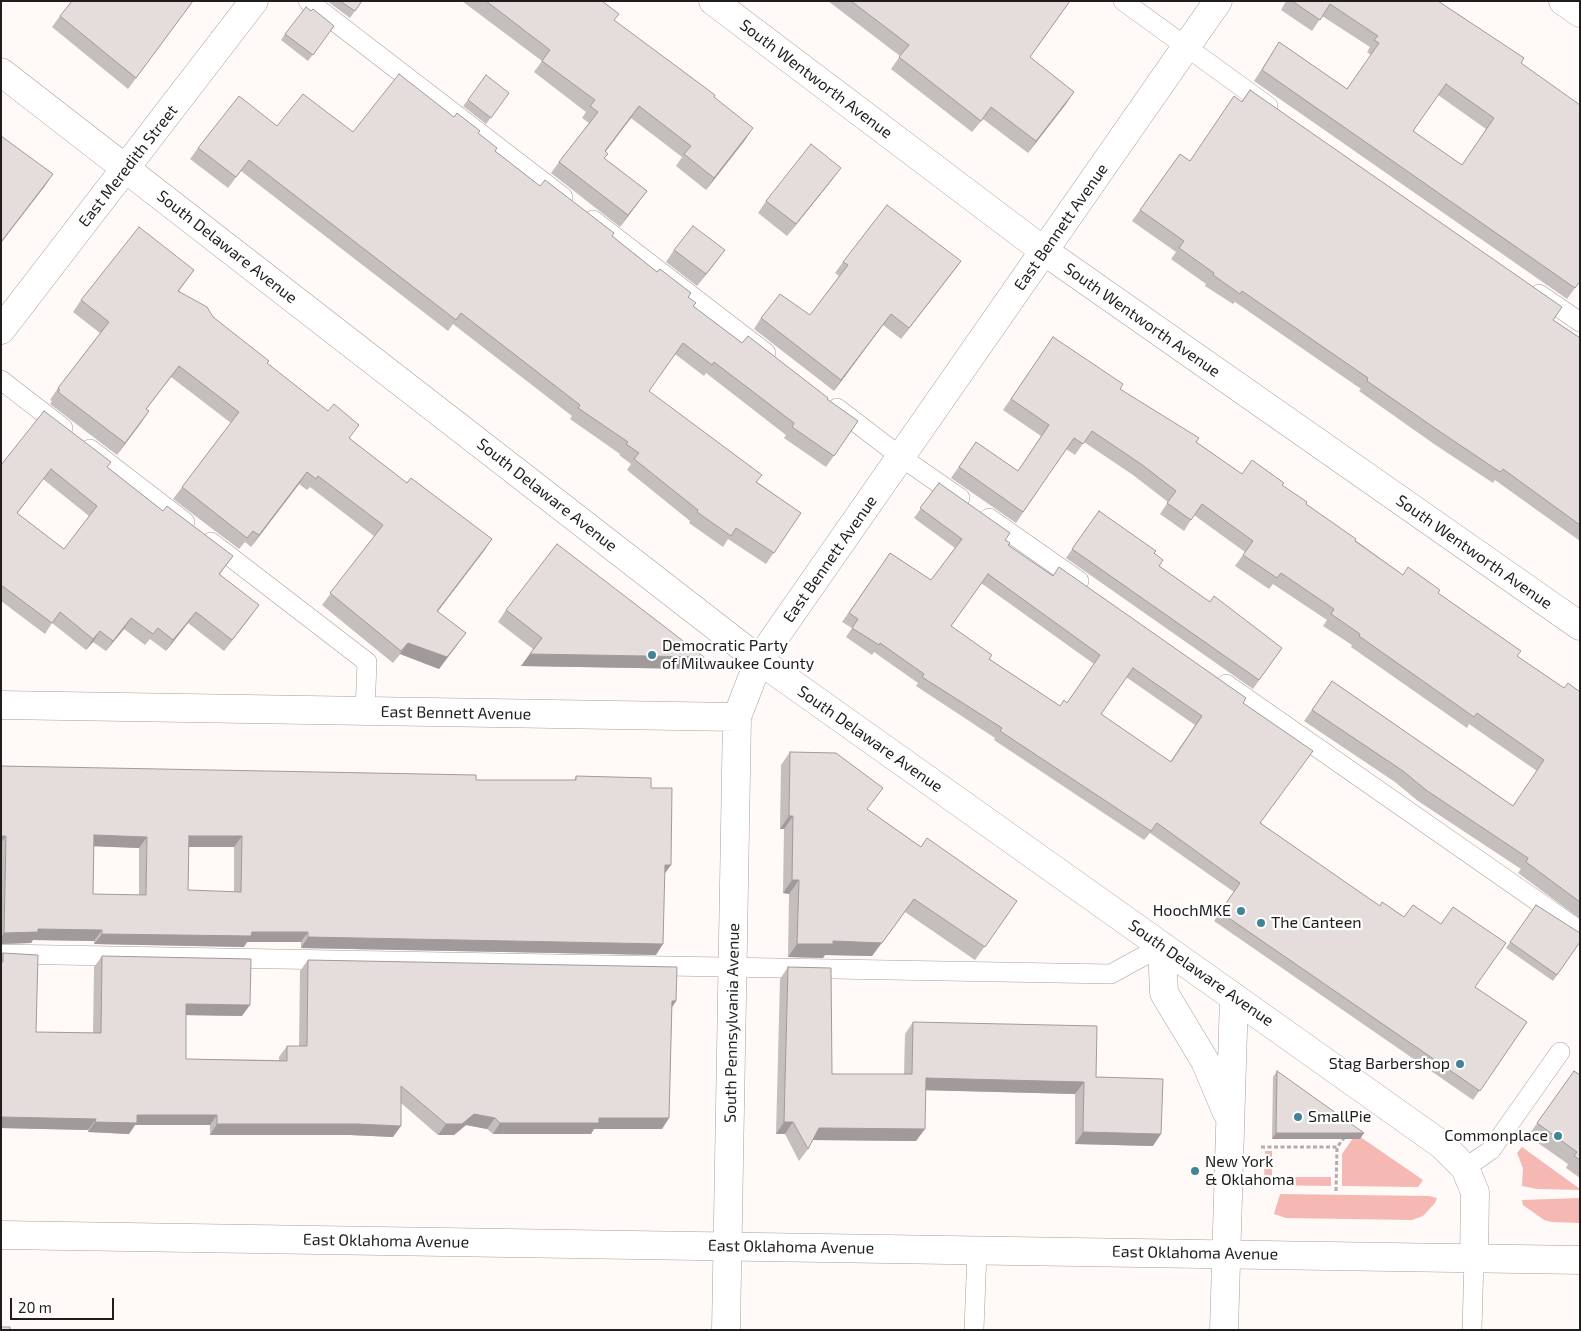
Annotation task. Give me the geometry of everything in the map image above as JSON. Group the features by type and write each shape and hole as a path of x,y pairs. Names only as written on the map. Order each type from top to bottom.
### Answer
{"street":[{"name":"East Meredith Street","path":"1,330 254,1"},
{"name":"South Wentworth Avenue","path":"712,1 1044,251 1580,626"},
{"name":"East Bennett Avenue","path":"2,705 737,717 759,660 1218,1"},
{"path":"1563,1 1580,13"},
{"name":"South Delaware Avenue","path":"1,72 759,660 1442,1145 1465,1168 1475,1192 1474,1258"},
{"name":"South Pennsylvania Avenue","path":"726,1330 737,717"},
{"path":"1162,946 1164,993 1205,1061 1229,1117"},
{"path":"1224,1330 1234,997"},
{"name":"East Oklahoma Avenue","path":"1,1236 1580,1260"}],"lane":[{"path":"308,1 778,363"},
{"path":"1123,1 1286,118"},
{"path":"1523,283 1580,322"},
{"path":"1,380 367,662 366,712"},
{"path":"825,399 901,457 1092,591"},
{"path":"1214,676 1580,931"},
{"path":"1,954 1112,974 1162,946"},
{"path":"1465,1168 1491,1150 1560,1052"},
{"path":"974,1330 977,1250"},
{"path":"1472,1330 1474,1258"}],"path":[{"path":"1336,1191 1337,1147 1347,1134"},
{"path":"1262,1147 1337,1147"}],"shaded area":[{"path":"1356,1134 1423,1180 1418,1187 1342,1186 1342,1154"},
{"path":"1522,1147 1580,1190 1537,1189 1522,1186 1523,1168 1517,1153"},
{"path":"1265,1151 1272,1151 1272,1177 1331,1177 1331,1186 1264,1185"},
{"path":"1280,1194 1429,1196 1437,1198 1423,1216 1412,1220 1286,1218 1274,1214"},
{"path":"1580,1198 1580,1223 1544,1220 1523,1205 1522,1200"}],"building":[{"path":"72,1 193,1 136,78 60,16"},
{"path":"340,1 362,1 355,11"},
{"path":"486,1 602,1 619,14 614,20 715,95 714,97 753,128 714,178 684,154 691,146 639,106 605,151 608,154 604,158 647,191 628,215 559,162 598,112 590,106 595,100 542,61 550,50"},
{"path":"851,1 1070,1 1030,57 1074,92 1036,141 991,107 981,121 899,57 909,45"},
{"path":"1292,1 1438,1 1524,58 1521,63 1580,105 1580,281 1575,288 1262,70 1279,42 1347,89 1379,43 1374,40 1378,36 1330,4 1320,20","holes":["1446,84 1494,118 1462,165 1413,131"]},
{"path":"306,7 311,11 313,9 334,26 313,55 285,34"},
{"path":"399,74 454,117 457,113 480,131 478,133 497,148 495,151 540,186 545,180 614,233 612,236 657,272 660,269 691,293 688,297 696,303 693,306 742,343 748,336 827,399 858,421 834,456 792,427 794,423 714,362 712,365 683,343 649,391 762,475 756,482 801,513 774,553 736,528 731,536 697,512 698,510 634,459 639,453 626,444 628,442 578,408 580,405 461,313 456,320 249,160 236,177 198,148 239,96 277,126 303,94 353,132"},
{"path":"486,75 509,93 491,118 468,100"},
{"path":"1250,90 1562,307 1553,320 1580,338 1580,525 1503,469 1500,472 1442,433 1367,381 1368,378 1242,291 1240,294 1213,275 1214,273 1179,248 1184,241 1140,210 1180,154 1190,161 1234,96 1242,102"},
{"path":"1,136 53,174 1,242"},
{"path":"811,144 841,168 796,224 766,201"},
{"path":"887,205 961,261 909,328 891,314 841,380 761,318 780,294 810,315 848,265 843,262"},
{"path":"693,226 725,250 706,274 674,250"},
{"path":"139,227 194,270 178,291 207,307 213,317 328,411 334,404 359,425 349,438 407,483 411,478 492,539 437,611 466,633 447,657 408,643 401,651 330,593 383,525 318,476 316,479 307,472 259,535 253,531 247,538 182,487 239,412 179,366 146,409 149,411 125,443 58,392 60,390 58,388 109,322 81,300"},
{"path":"1053,337 1123,384 1120,389 1199,438 1196,442 1242,474 1252,460 1284,483 1282,485 1307,502 1306,504 1403,575 1408,567 1440,590 1438,593 1521,651 1517,656 1564,688 1568,683 1580,692 1580,902 1526,862 1528,858 1426,790 1403,771 1312,710 1332,681 1513,806 1544,760 1477,713 1474,717 1359,636 1360,634 1331,614 1334,609 1281,573 1277,578 1243,555 1253,541 1202,504 1191,520 1167,503 1176,491 1141,464 1092,431 1083,444 1074,438 1023,512 959,467 976,442 1018,471 1049,425 1011,399"},
{"path":"44,411 111,462 107,467 163,511 167,506 233,556 219,574 259,605 232,640 196,612 173,640 158,628 153,634 131,618 113,641 100,631 93,639 60,612 52,623 1,585 1,465","holes":["51,469 97,506 64,549 17,513"]},
{"path":"939,483 1010,533 1005,540 1010,543 1008,545 1053,576 1059,567 1246,698 1243,703 1313,751 1260,823 1380,906 1382,902 1404,917 1413,905 1441,924 1453,907 1506,943 1475,987 1527,1022 1480,1091 1220,912 1240,883 1157,823 1151,831 1000,731 1002,728 922,677 924,674 880,643 879,645 852,628 858,619 849,613 890,553 931,580 962,539 920,508","holes":["988,574 1100,655 1067,703 1064,700 1060,706 989,659 992,655 951,626","1133,668 1202,716 1171,762 1101,714"]},
{"path":"1099,511 1156,551 1154,553 1163,560 1159,566 1210,602 1214,596 1282,648 1259,680 1072,549"},
{"path":"557,544 704,657 530,654 542,638 506,610"},
{"path":"790,752 836,753 883,788 867,809 921,847 927,838 1017,901 985,947 914,899 882,943 833,941 833,944 797,944 799,880 792,880 793,816 789,816"},
{"path":"1,766 476,775 476,780 576,780 576,776 651,778 651,788 672,788 671,865 665,865 663,944 308,937 308,932 252,932 251,936 102,934 102,930 38,929 38,932 4,933 6,836 1,836","holes":["94,835 147,837 146,895 93,894","189,836 242,836 241,892 188,890"]},
{"path":"1536,905 1580,933 1580,942 1557,975 1510,942"},
{"path":"3,953 38,955 36,1032 101,1033 102,956 251,959 250,1005 186,1004 186,1059 287,1061 287,1046 307,1046 308,960 677,967 676,1001 672,1001 669,1118 599,1118 599,1123 500,1123 495,1118 474,1114 462,1124 446,1124 401,1086 401,1126 357,1124 217,1124 217,1115 137,1115 137,1123 95,1122 96,1119 1,1117 1,962 3,962"},
{"path":"788,967 831,968 832,1074 912,1074 913,1022 1097,1026 1096,1077 1163,1079 1161,1134 1083,1132 1084,1082 926,1078 925,1129 819,1128 808,1149 793,1122 784,1122"},
{"path":"1277,1071 1364,1133 1276,1133"},
{"path":"1574,1071 1580,1075 1580,1160 1574,1156 1577,1152 1537,1123"},
{"path":"1,1327 10,1327 10,1330 1,1330"}],"place":[{"name":"Democratic Party of Milwaukee County","path":"652,655"},
{"name":"HoochMKE","path":"1241,911"},
{"name":"The Canteen","path":"1261,923"},
{"name":"Stag Barbershop","path":"1460,1064"},
{"name":"SmallPie","path":"1298,1117"},
{"name":"Commonplace","path":"1558,1136"},
{"name":"New York & Oklahoma","path":"1195,1171"}]}
